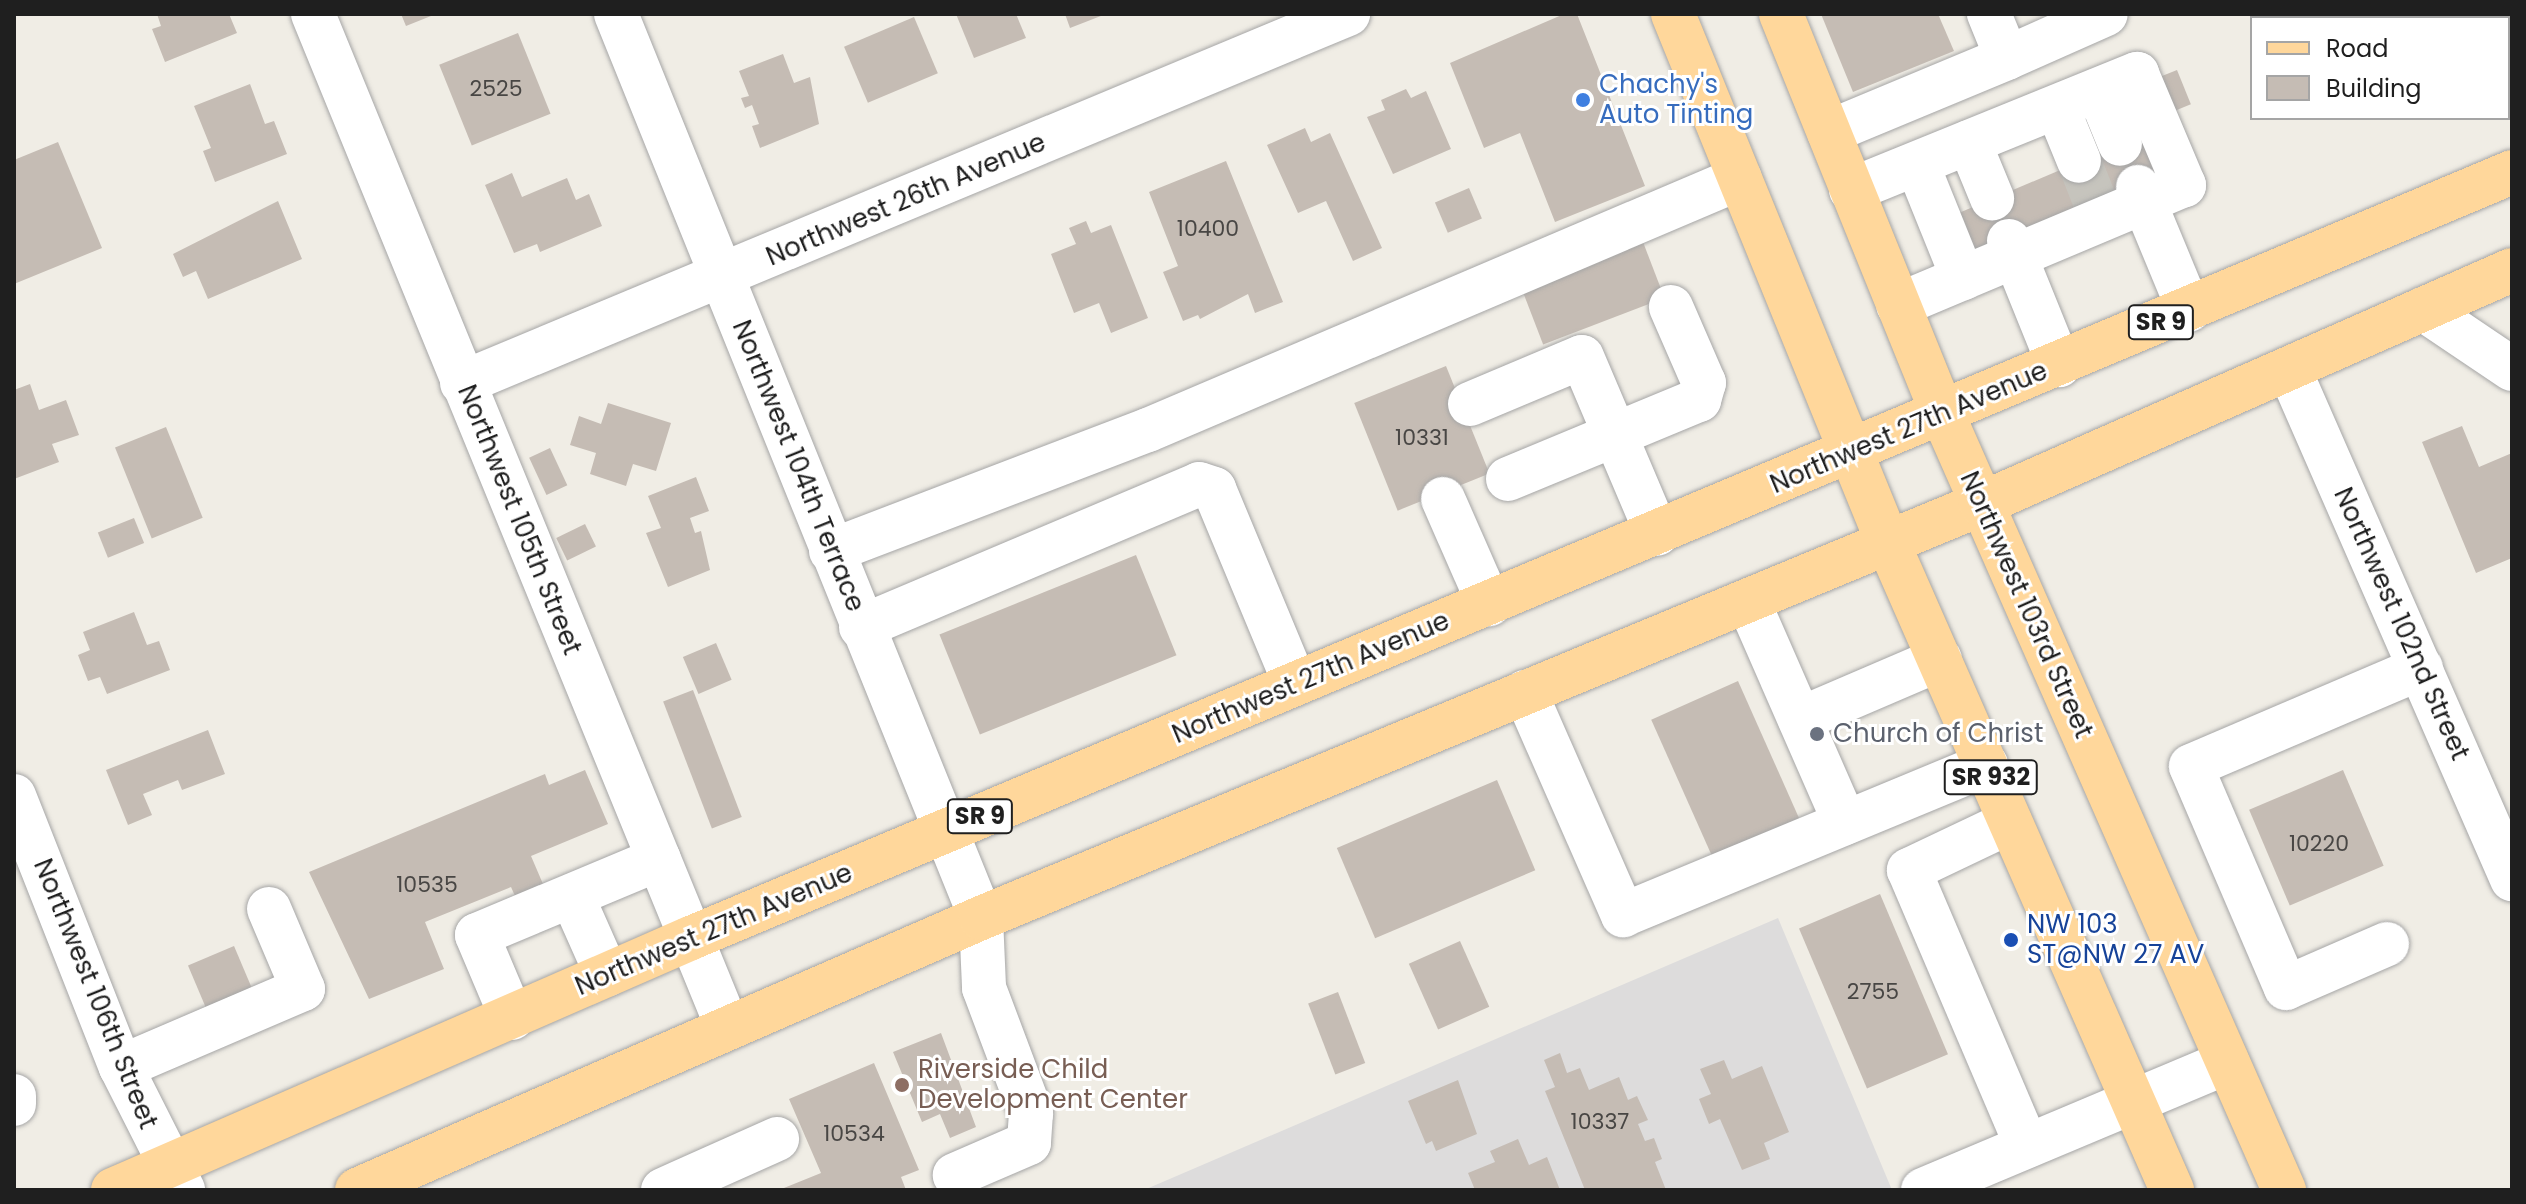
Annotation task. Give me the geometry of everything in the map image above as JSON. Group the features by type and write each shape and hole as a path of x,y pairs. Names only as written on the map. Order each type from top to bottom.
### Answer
{"main road":[{"name":"SR 932","path":"1673,14 1888,543 2172,1190"},
{"name":"Northwest 103rd Street","path":"1781,14 1981,504 2284,1190"},
{"name":"Northwest 27th Avenue","path":"113,1190 176,1178 512,1018 691,938 1943,415 2512,172"},
{"path":"357,1190 727,1026 981,918 1981,504 2512,270"}],"street":[{"name":"Northwest 105th Street","path":"313,14 727,1026"},
{"name":"Northwest 104th Terrace","path":"616,14 981,918"},
{"name":"Northwest 26th Avenue","path":"462,383 723,277 1348,14"},
{"path":"1989,14 2007,58"},
{"path":"1829,132 2106,14"},
{"path":"1851,190 2137,74 2184,185 2141,194 2012,248 1963,278 1898,305"},
{"path":"2098,90 2120,144"},
{"path":"2057,107 2079,161"},
{"path":"1969,142 1992,198"},
{"path":"1917,164 1963,278"},
{"path":"831,551 1148,430 1740,178"},
{"path":"2141,194 2189,310"},
{"path":"2012,248 2059,365"},
{"path":"1508,479 1699,400 1704,383 1671,307"},
{"path":"2423,309 2512,369"},
{"path":"1470,404 1582,357 1657,534"},
{"name":"Northwest 102nd Street","path":"2289,369 2512,879"},
{"path":"861,627 1199,484 1214,489 1295,684"},
{"path":"1443,499 1489,604"},
{"path":"1748,601 1845,823"},
{"path":"1800,719 1940,659"},
{"path":"2387,944 2286,988 2191,766 2421,668"},
{"path":"1525,692 1623,915 1986,765"},
{"name":"Northwest 106th Street","path":"18,818 121,1067 176,1178"},
{"path":"2010,822 1909,870 2027,1146"},
{"path":"512,1018 477,935 659,859"},
{"path":"572,896 607,975"},
{"path":"121,1067 303,989 269,909"},
{"path":"955,1175 1029,1143 1031,1113 984,988 981,918"},
{"path":"1923,1190 2227,1062"},
{"path":"14,1096 14,1104"},
{"path":"663,1190 777,1139"}],"shaded area":[{"path":"1778,918 1892,1190 1144,1190"}],"building":[{"path":"157,14 229,14 237,33 165,62 152,29 161,26"},
{"path":"401,14 436,14 406,26"},
{"path":"956,14 1016,14 1026,38 974,58"},
{"path":"1065,14 1106,14 1070,28"},
{"path":"1564,14 1577,14 1645,186 1555,222 1520,133 1484,148 1450,63"},
{"path":"1821,14 1938,14 1954,51 1853,92"},
{"path":"2381,14 2512,14 2512,34 2510,16"},
{"path":"914,17 938,73 868,103 844,47"},
{"path":"518,33 551,114 472,146 439,65"},
{"path":"783,54 794,83 810,77 819,124 760,148 752,126 759,124 752,105 745,108 741,98 749,96 739,71"},
{"path":"2177,70 2191,104 2166,114 2152,80"},
{"path":"250,84 265,124 274,121 287,154 215,182 203,151 211,148 194,106"},
{"path":"1406,89 1411,98 1426,91 1451,149 1393,174 1367,117 1385,110 1381,100"},
{"path":"1305,128 1311,142 1330,133 1382,248 1353,261 1326,201 1298,213 1267,145"},
{"path":"2145,134 2163,176 1972,258 1954,215"},
{"path":"58,142 102,248 14,284 14,160"},
{"path":"1226,161 1283,302 1255,313 1248,294 1200,319 1198,315 1183,321 1163,272 1178,266 1149,192"},
{"path":"512,173 522,197 567,178 576,200 589,194 602,226 540,252 537,244 514,253 485,185"},
{"path":"1469,188 1482,218 1448,233 1435,202"},
{"path":"278,201 302,259 208,299 196,271 183,277 173,254"},
{"path":"1086,221 1091,233 1111,225 1148,318 1111,333 1099,303 1074,313 1051,254 1076,244 1069,228"},
{"path":"1643,242 1665,298 1543,345 1522,289"},
{"path":"1446,366 1489,474 1398,511 1354,403"},
{"path":"30,384 39,410 66,400 79,435 52,444 59,462 14,479 14,390"},
{"path":"608,403 671,423 656,471 633,464 626,486 590,474 596,453 570,445 579,416 601,424"},
{"path":"2462,426 2479,467 2512,453 2512,558 2476,573 2422,442"},
{"path":"166,427 203,518 152,538 115,448"},
{"path":"550,448 567,485 546,495 529,458"},
{"path":"696,477 709,511 690,518 695,533 701,531 710,570 668,587 646,533 661,528 648,496"},
{"path":"134,518 144,543 108,558 98,533"},
{"path":"585,524 596,546 567,560 556,538"},
{"path":"1136,555 1176,655 980,735 939,634"},
{"path":"134,612 147,645 159,641 170,670 107,694 100,677 88,681 78,655 90,650 83,632"},
{"path":"716,643 732,680 698,694 683,657"},
{"path":"1738,681 1815,854 1728,892 1651,720"},
{"path":"693,690 742,817 712,828 663,701"},
{"path":"208,730 225,774 182,790 178,780 143,794 152,815 128,825 106,770"},
{"path":"585,770 608,824 531,856 543,884 515,896 511,887 425,922 444,969 369,999 309,872 545,774 549,785"},
{"path":"2343,770 2384,866 2290,906 2249,810"},
{"path":"1497,780 1535,870 1375,938 1337,848"},
{"path":"1880,894 1948,1054 1867,1089 1799,928"},
{"path":"1460,941 1489,1007 1438,1030 1409,964"},
{"path":"234,946 254,993 208,1012 188,966"},
{"path":"1338,992 1365,1063 1335,1074 1308,1003"},
{"path":"941,1033 976,1127 950,1138 940,1114 922,1122 893,1052"},
{"path":"1560,1053 1567,1073 1580,1068 1589,1090 1619,1077 1628,1100 1637,1096 1648,1120 1638,1124 1645,1141 1654,1138 1662,1159 1655,1162 1666,1190 1585,1190 1545,1091 1555,1087 1544,1060"},
{"path":"1724,1060 1732,1079 1762,1066 1789,1132 1764,1143 1770,1159 1742,1170 1720,1119 1709,1124 1699,1099 1711,1094 1700,1069"},
{"path":"874,1063 919,1170 901,1177 906,1190 779,1190 821,1173 789,1099"},
{"path":"1458,1080 1477,1134 1436,1151 1432,1141 1426,1144 1408,1101"},
{"path":"1518,1139 1529,1165 1547,1157 1560,1190 1475,1190 1468,1173 1495,1162 1490,1151"}],"tunnel":[{"path":"2079,161 2096,204"}],"place":[{"name":"Chachy's Auto Tinting","path":"1583,100"},
{"name":"Church of Christ","path":"1817,734"},
{"name":"NW 103 ST@NW 27 AV","path":"2011,940"},
{"name":"Riverside Child Development Center","path":"902,1085"}]}
